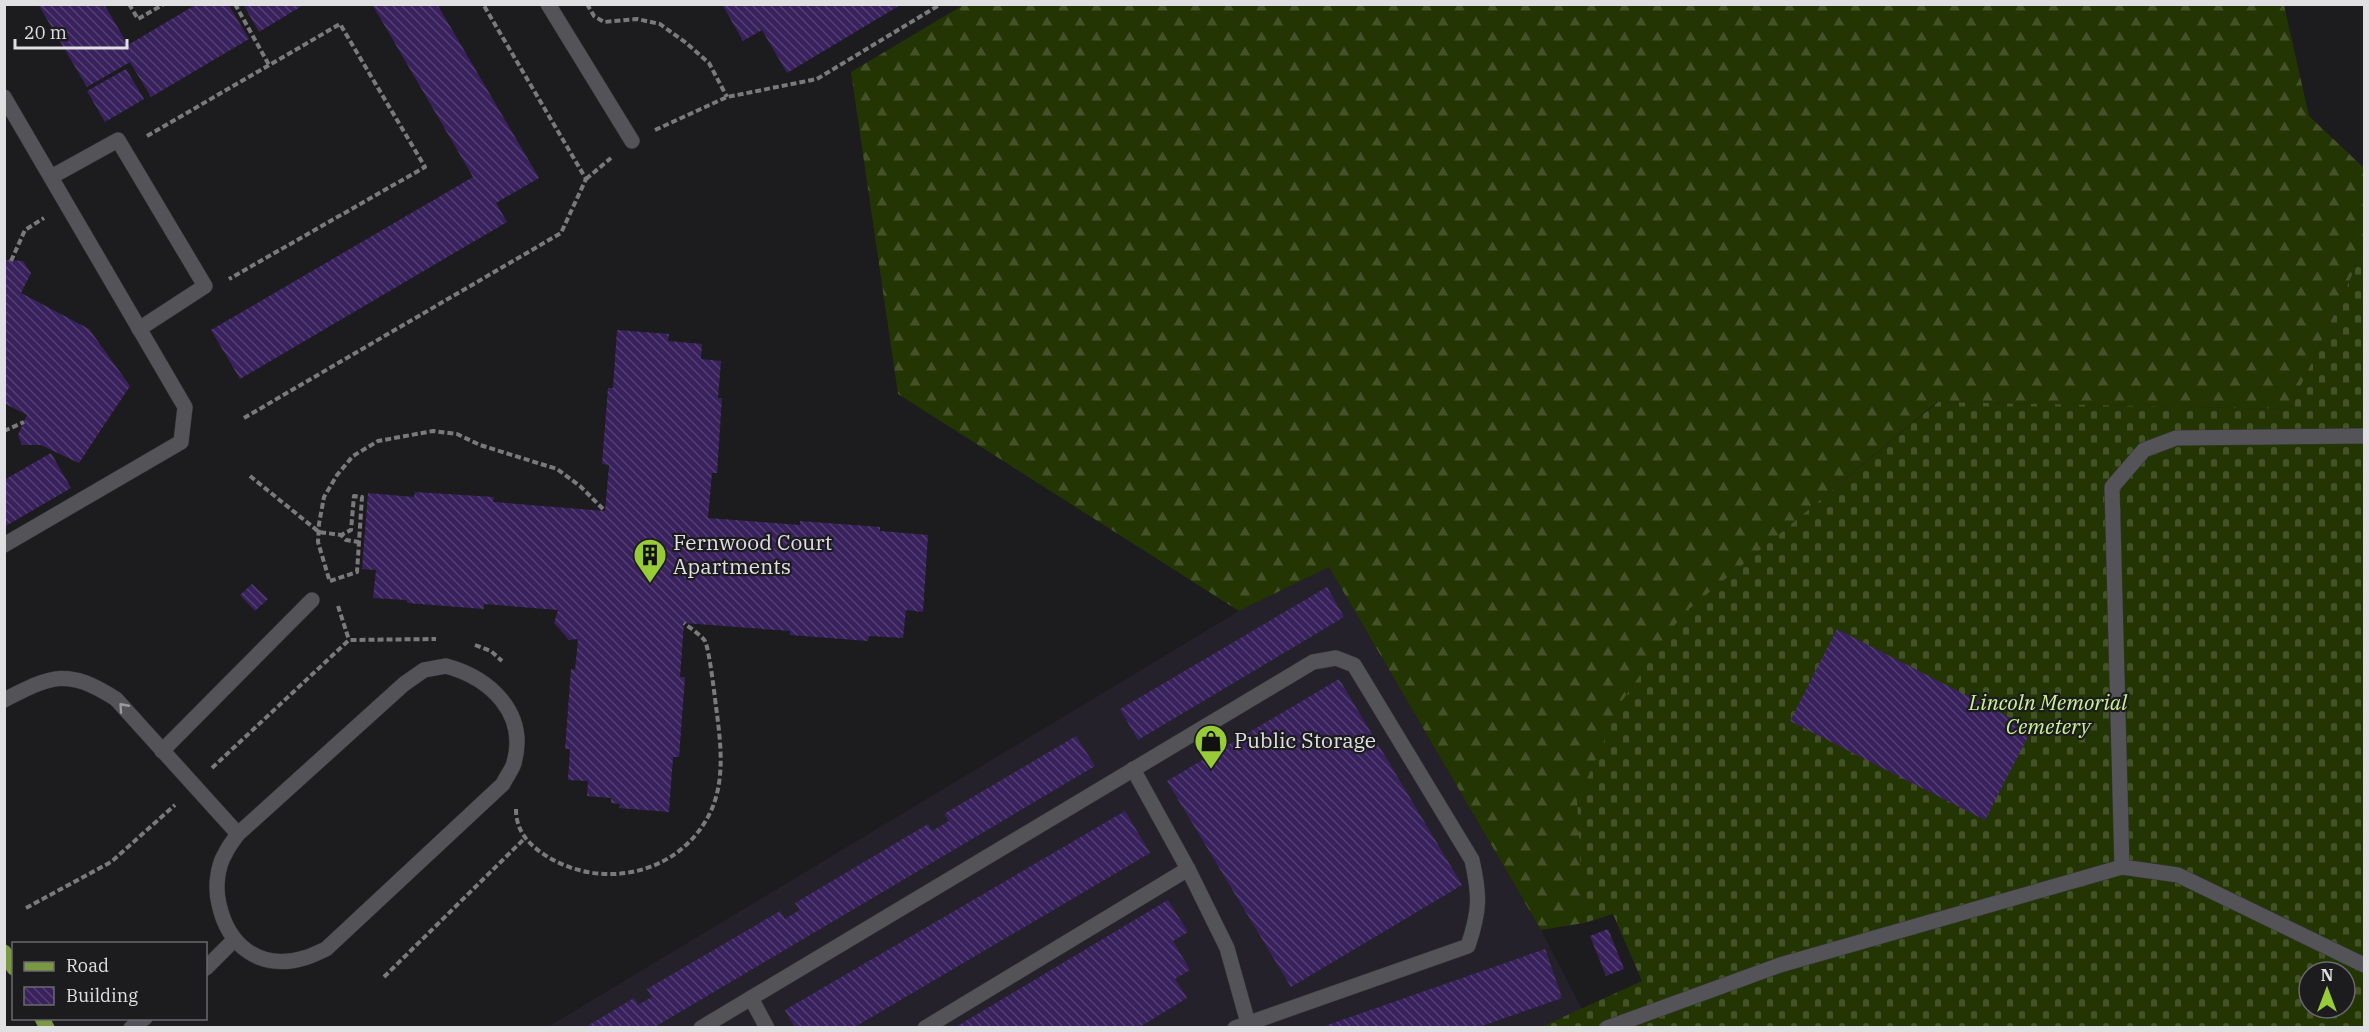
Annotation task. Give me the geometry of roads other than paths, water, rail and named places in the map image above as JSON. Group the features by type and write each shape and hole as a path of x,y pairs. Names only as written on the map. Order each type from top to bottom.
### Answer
{"main road":[{"path":"4,952 12,965"}],"street":[{"path":"548,4 632,141"},
{"path":"4,97 185,407 181,442 4,545"},
{"path":"51,177 118,140 205,286 139,329"},
{"path":"2122,867 2112,487 2144,450 2176,438 2364,436"},
{"path":"162,751 312,600"},
{"path":"701,1028 751,998 1134,769 1313,662 1336,658 1354,665 1472,860 1478,886 1478,918 1468,946 1241,1025 1227,948 1188,869 1134,769"},
{"path":"446,666 466,671 487,684 503,701 512,717 518,741 513,765 503,784 326,949 304,958 284,961 262,958 246,951 234,940 222,919 218,898 218,876 224,855 238,834 404,684 424,670 446,666"},
{"path":"4,700 39,682 64,677 91,684 116,699 238,834"},
{"path":"1607,1028 1780,965 2122,867 2178,874 2364,965"},
{"path":"925,1028 1188,869"},
{"path":"207,967 234,940"},
{"path":"751,998 767,1028"}],"place":[{"name":"Fernwood Court Apartments","path":"650,584"},
{"name":"Public Storage","path":"1211,770"}],"park label":[{"name":"Lincoln Memorial Cemetery","path":"2048,715"}]}
